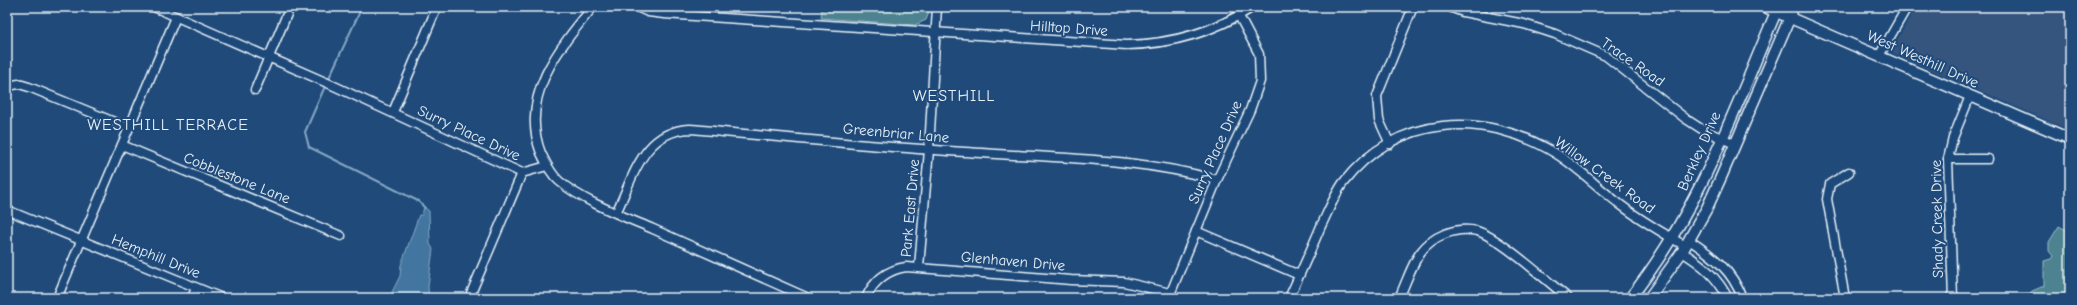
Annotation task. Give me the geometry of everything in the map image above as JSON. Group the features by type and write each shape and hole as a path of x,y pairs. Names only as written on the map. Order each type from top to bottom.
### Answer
{"street":[{"name":"Surry Place Drive","path":"154,7 393,112 522,173 547,166"},
{"path":"255,90 290,7"},
{"path":"393,112 437,7"},
{"path":"593,7 563,45 552,63 536,97 534,120 537,142 547,166 558,180 574,192 616,213 805,297"},
{"name":"Hilltop Drive","path":"637,7 648,12 664,14 935,32 1094,45 1151,44 1179,40 1206,31 1239,16 1253,7"},
{"name":"Park East Drive","path":"919,267 929,150 937,7"},
{"path":"1390,144 1379,120 1377,96 1413,7"},
{"name":"Trace Road","path":"1450,7 1463,12 1524,24 1555,34 1599,53 1626,71 1686,119 1703,130 1735,144"},
{"name":"West Westhill Drive","path":"1765,7 1777,9 1790,17 2070,139"},
{"name":"Berkley Drive","path":"1649,298 1685,246 1722,175 1794,7"},
{"path":"1879,56 1907,7"},
{"name":"Berkley Drive","path":"1630,298 1672,238 1693,202 1777,9"},
{"name":"Surry Place Drive","path":"1169,296 1218,180 1250,110 1260,81 1259,54 1239,16"},
{"path":"57,298 80,240 130,128 176,17"},
{"path":"7,86 19,84 29,87 130,128"},
{"name":"Shady Creek Drive","path":"1953,298 1948,159 1953,138 1970,96"},
{"name":"Willow Creek Road","path":"1289,298 1334,199 1343,184 1363,163 1390,144 1421,130 1459,124 1495,128 1514,134 1555,153 1573,165 1618,203 1685,246 1709,254 1722,266 1742,298"},
{"name":"Greenbriar Lane","path":"616,213 650,146 668,132 679,129 929,150 1126,163 1185,171 1218,180"},
{"name":"Cobblestone Lane","path":"122,145 341,236"},
{"path":"1948,159 1988,159"},
{"path":"1845,298 1827,198 1830,184 1849,172"},
{"path":"469,298 522,173"},
{"name":"Hemphill Drive","path":"7,210 222,298"},
{"path":"1400,298 1415,261 1427,245 1446,233 1467,230 1490,236 1568,298"},
{"path":"1196,231 1299,276"},
{"name":"Willow Creek Road","path":"1685,246 1720,284 1728,298"},
{"name":"Glenhaven Drive","path":"866,298 879,279 894,269 919,267 1071,280 1124,282 1169,296"},
{"path":"192,298 196,288"}],"shaded area":[{"path":"1916,7 2070,7 2070,130 1893,53 1892,50"},
{"path":"424,207 429,211 430,244 433,249 428,287 429,298 389,298 400,276 401,265 419,215 422,215"}],"green space":[{"path":"822,7 931,7 926,20 915,25 821,18"},
{"path":"2059,226 2070,232 2070,298 2057,296 2053,298 2028,298 2032,291 2044,286 2044,261 2051,259 2053,256 2049,251 2049,242"}],"waterway":[{"path":"328,80 362,7"},
{"path":"326,84 305,132 309,147 418,201 425,208"}],"district":[{"name":"WESTHILL","path":"954,95"},
{"name":"WESTHILL TERRACE","path":"168,124"}]}
